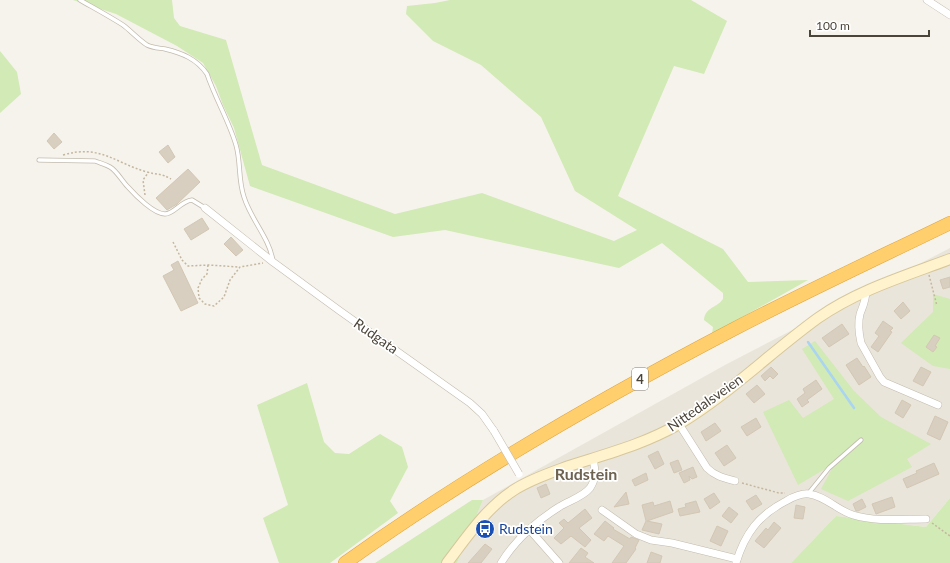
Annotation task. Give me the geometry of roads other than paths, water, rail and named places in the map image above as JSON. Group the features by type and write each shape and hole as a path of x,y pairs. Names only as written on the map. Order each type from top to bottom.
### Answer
{"highway":[{"name":"4","path":"345,563 491,467 629,385 735,328 950,223"},
{"name":"4","path":"357,563 500,469 633,391 751,328 950,231"}],"main road":[{"name":"Nittedalsveien","path":"447,563 488,512 507,495 524,484 547,474 653,437 679,424 718,398 818,318 866,291 950,259"}],"street":[{"path":"927,0 950,15"},
{"name":"Rudgata","path":"205,208 273,262 470,403 482,414 494,431 524,484"},
{"path":"866,291 865,302 859,319 860,338 861,343 880,377 884,382 938,405"},
{"path":"679,424 707,468 712,473 734,481"},
{"path":"501,563 523,534 555,510 588,490 594,480 595,468 593,458"},
{"path":"602,510 636,534 651,540 672,543 737,561 749,533 761,518 776,506 795,496 808,494 817,496 852,514 876,519 926,519"},
{"path":"529,529 559,563"}],"lane":[{"path":"80,0 124,26 145,44 187,56 203,68 207,74 235,144 244,197 266,239 270,248 273,262"},
{"path":"39,160 95,161 103,163 113,169 129,188 146,204 155,210 166,214 170,213 188,200 192,200 205,208"},
{"path":"808,494 829,468 861,440"}],"waterway":[{"path":"808,342 854,408"}],"place":[{"name":"Rudstein","path":"485,529"}],"district":[{"name":"Rudstein","path":"586,474"}]}
